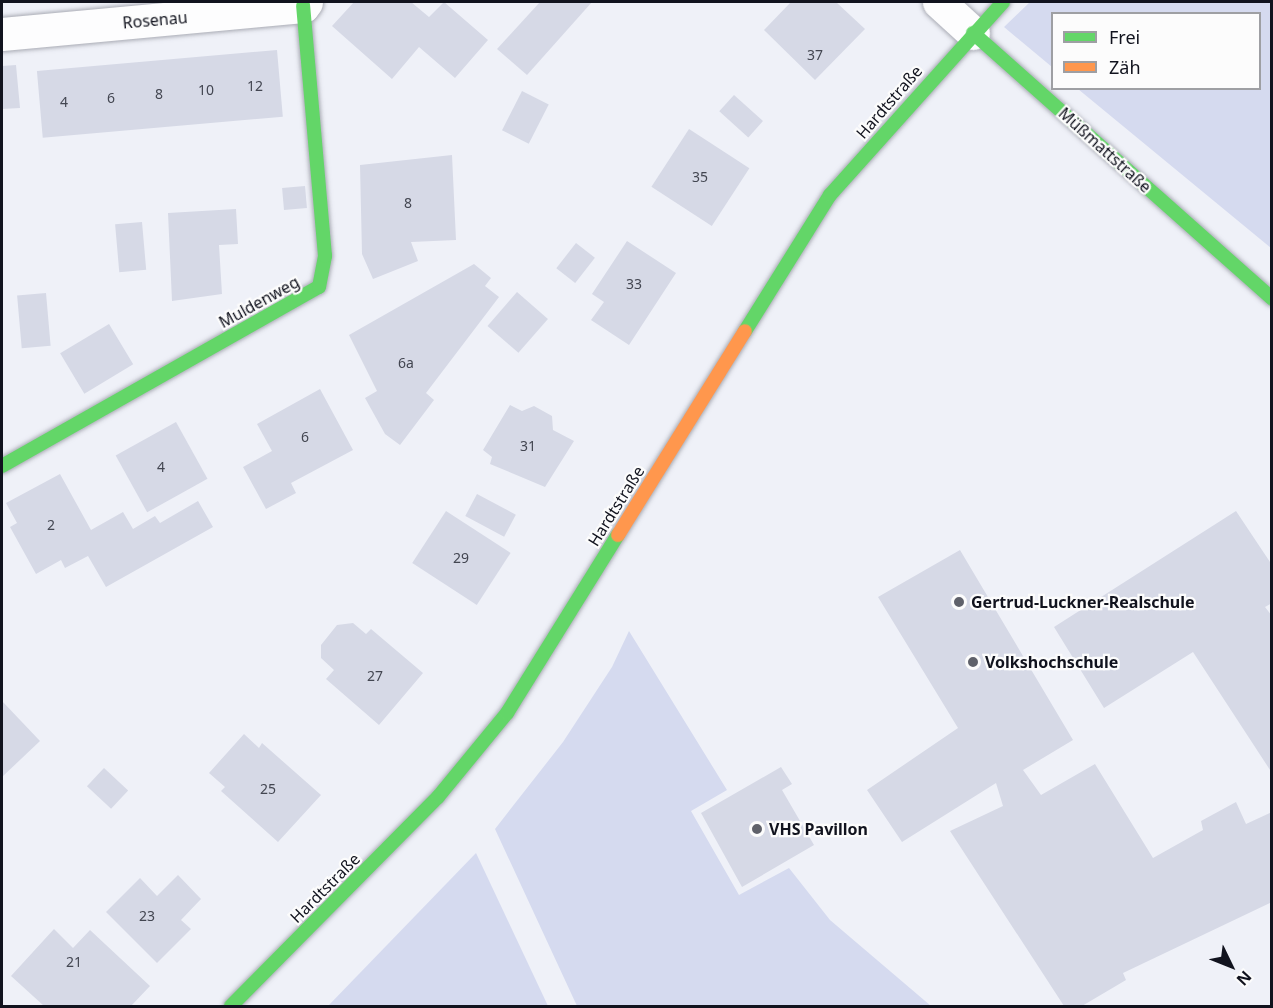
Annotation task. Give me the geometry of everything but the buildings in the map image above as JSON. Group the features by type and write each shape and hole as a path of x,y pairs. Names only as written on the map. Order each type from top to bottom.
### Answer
{"street":[{"name":"Müßmattstraße","path":"939,2 1272,298"},
{"name":"Hardtstraße","path":"231,1006 438,797 507,713 830,195 1003,2"},
{"name":"Rosenau","path":"2,34 305,4"},
{"name":"Muldenweg","path":"2,466 319,287 325,256 305,4"}],"shaded area":[{"path":"1030,2 1271,2 1271,248 1079,90 1261,90 1261,12 1051,12 1051,66 1004,27"},
{"path":"629,631 727,790 691,811 739,895 789,868 830,920 931,1006 577,1006 495,829 563,742 612,667"},
{"path":"476,853 548,1006 328,1006"}],"traffic: fast":[{"path":"745,331 830,195 1003,2"},
{"path":"2,466 319,287 325,256 303,6"},
{"path":"973,33 1272,298"},
{"path":"231,1006 438,797 507,713 618,535"}],"traffic: slow":[{"path":"618,535 745,331"}],"place":[{"name":"Gertrud-Luckner-Realschule","path":"959,602"},
{"name":"Volkshochschule","path":"973,662"},
{"name":"VHS Pavillon","path":"757,829"}]}
